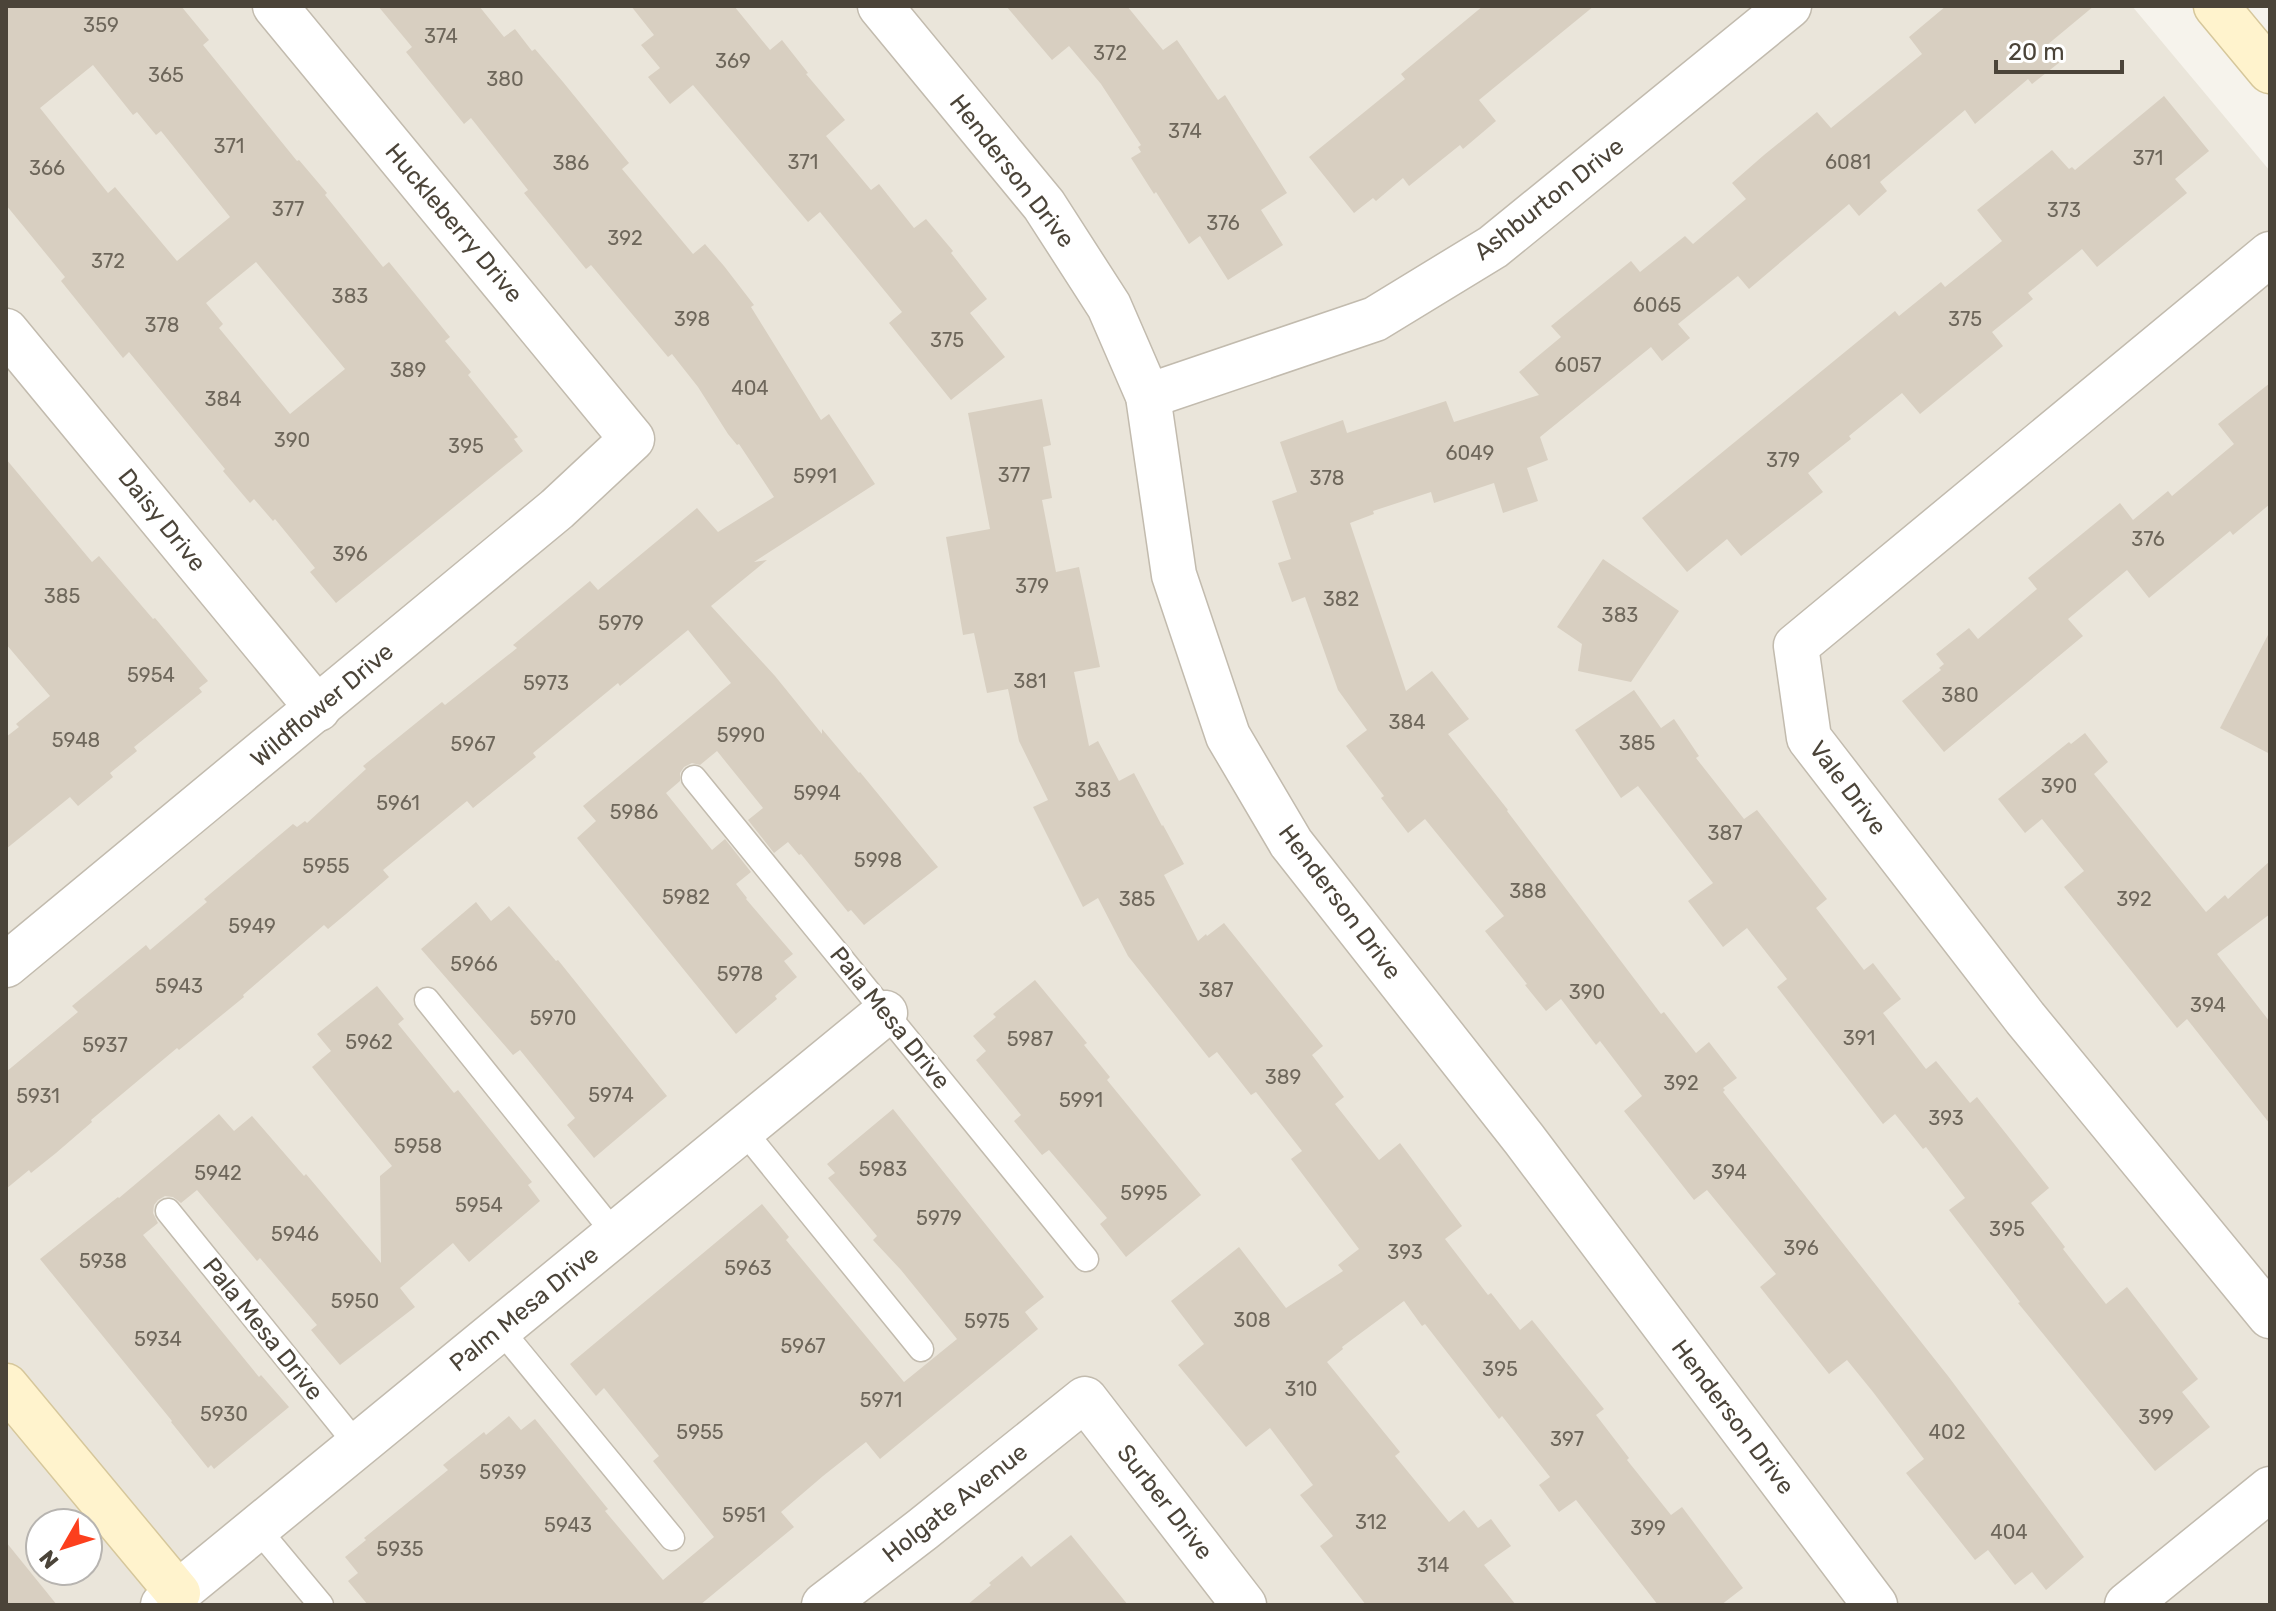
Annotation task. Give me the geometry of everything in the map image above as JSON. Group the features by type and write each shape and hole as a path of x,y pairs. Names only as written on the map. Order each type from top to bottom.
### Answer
{"street":[{"name":"Huckleberry Drive","path":"275,6 632,439"},
{"name":"Henderson Drive","path":"880,6 1044,205 1109,306 1148,396 1174,575 1228,736 1291,843 1524,1139 1875,1605"},
{"name":"Ashburton Drive","path":"1148,396 1375,319 1493,247 1789,6"},
{"path":"2216,6 2270,71"},
{"name":"Vale Drive","path":"2270,254 1796,646 1809,738 2025,1018 2270,1316"},
{"name":"Daisy Drive","path":"6,331 318,709"},
{"name":"Wildflower Drive","path":"6,965 557,509 632,439"},
{"name":"Palm Mesa Drive","path":"170,1599 885,1013"},
{"path":"6,1386 170,1599"},
{"name":"Holgate Avenue","path":"824,1605 1085,1399"},
{"name":"Surber Drive","path":"1085,1399 1244,1605"},
{"path":"2127,1605 2270,1489"}],"lane":[{"name":"Pala Mesa Drive","path":"694,778 1086,1259"},
{"path":"427,1000 615,1234"},
{"path":"743,1130 921,1349"},
{"name":"Pala Mesa Drive","path":"168,1211 358,1446"},
{"path":"500,1329 672,1538"},
{"path":"257,1528 321,1605"}],"shaded area":[{"path":"6,6 2132,6 2270,171 2270,1605 6,1605"}],"building":[{"path":"6,6 181,6 209,40 203,45 297,161 327,193 325,195 383,267 389,262 450,337 445,341 518,437 514,439 523,451 336,603 310,572 315,568 275,519 273,521 254,499 250,503 129,352 123,358 61,281 65,277 6,205","holes":["93,65 133,115 137,112 156,135 161,131 230,217 177,261 115,187 108,193 40,108","256,262 345,369 290,414 219,328 223,324 206,303"]},
{"path":"378,6 479,6 504,37 515,29 629,163 622,169 693,254 705,244 724,266 754,305 751,307 821,420 829,414 875,484 754,562 767,560 711,606 775,676 822,734 822,729 860,772 938,867 864,925 851,910 848,912 788,842 774,853 748,820 763,808 717,751 700,765 692,763 684,767 680,781 666,793 712,850 725,839 751,872 736,884 793,954 784,961 797,977 775,996 777,999 736,1034 577,838 596,821 583,806 731,683 688,630 533,753 536,757 473,808 467,801 383,870 389,877 346,914 328,929 324,925 244,997 179,1050 177,1048 56,1153 6,1189 6,1072 78,1012 72,1006 146,945 150,950 207,902 204,899 293,824 297,827 305,821 307,823 366,769 363,766 442,702 445,705 517,648 513,645 590,581 598,590 697,508 718,532 774,497 672,354 668,357 591,265 586,269 524,193 528,190 471,118 464,124 406,52 412,47"},
{"path":"631,6 734,6 770,50 782,40 845,120 826,136 871,190 879,184 914,228 926,219 953,251 951,253 987,299 970,313 1005,357 951,400 889,323 902,312 820,212 808,222 693,85 670,104 648,77 660,68 641,45 654,35"},
{"path":"1006,6 1127,6 1163,50 1177,40 1218,100 1225,95 1287,193 1261,210 1283,245 1228,280 1200,236 1189,244 1156,192 1154,194 1131,158 1141,152 1138,147 1141,145 1101,84 1069,46 1052,60"},
{"path":"1483,6 1594,6 1479,100 1496,121 1463,149 1460,145 1409,186 1403,178 1376,201 1373,198 1354,213 1309,157 1405,79 1401,74"},
{"path":"1946,6 2094,6 2047,45 2060,62 2032,84 2028,79 1975,124 1965,110 1880,182 1887,191 1859,216 1849,204 1749,289 1738,276 1678,324 1690,338 1662,361 1651,347 1540,437 1548,460 1527,468 1538,501 1503,513 1494,483 1434,503 1431,492 1373,511 1374,514 1350,523 1406,691 1432,671 1469,719 1448,734 1661,1014 1664,1012 1696,1053 1709,1042 1737,1078 1723,1088 1723,1092 1948,1376 2084,1557 2046,1590 2032,1572 2015,1585 1988,1550 1975,1560 1906,1473 1924,1459 1873,1392 1847,1360 1829,1374 1760,1287 1776,1274 1707,1190 1694,1200 1624,1111 1642,1096 1600,1041 1596,1045 1561,999 1546,1011 1485,931 1504,916 1425,819 1408,833 1381,798 1384,796 1346,746 1367,730 1338,690 1305,597 1292,602 1278,563 1291,559 1272,501 1297,492 1280,442 1343,420 1347,433 1446,401 1454,422 1539,395 1519,372 1561,337 1551,326 1631,261 1640,272 1685,236 1693,244 1746,199 1732,183 1764,155 1817,112 1831,128 1922,54 1909,37"},
{"path":"2164,96 2209,151 2175,179 2187,193 2097,267 2082,249 2028,293 2033,299 1992,332 2003,346 1920,414 1902,393 1849,436 1851,439 1808,473 1823,492 1741,556 1727,539 1687,572 1642,518 1895,311 1899,316 1941,282 1945,287 2002,241 1977,210 2052,150 2069,169 2072,167 2075,170"},
{"path":"2270,383 2270,504 2233,535 2230,531 2149,598 2127,570 2068,619 2083,636 1944,752 1902,701 1941,670 1939,668 1944,664 1936,654 1969,628 1978,639 2037,589 2028,578 2120,503 2133,520 2168,491 2172,496 2234,444 2218,424"},
{"path":"1042,399 1051,445 1043,447 1052,498 1042,500 1056,572 1079,567 1100,667 1074,672 1089,746 1098,741 1119,781 1134,773 1184,864 1164,875 1198,941 1224,923 1323,1046 1312,1055 1344,1097 1335,1104 1379,1160 1400,1143 1462,1226 1445,1239 1488,1295 1491,1293 1520,1330 1532,1320 1604,1409 1596,1415 1629,1458 1627,1460 1671,1515 1682,1507 1743,1588 1721,1605 1658,1605 1576,1500 1559,1512 1539,1485 1550,1477 1404,1301 1342,1347 1327,1362 1400,1452 1395,1456 1449,1522 1464,1510 1478,1528 1491,1519 1511,1546 1484,1565 1516,1605 1366,1605 1320,1546 1333,1536 1300,1495 1313,1485 1270,1428 1246,1447 1178,1365 1204,1344 1171,1301 1239,1247 1286,1308 1343,1271 1338,1265 1359,1249 1291,1159 1302,1151 1256,1092 1251,1095 1217,1052 1209,1058 1128,956 1098,898 1083,907 1033,807 1048,800 1019,741 1008,689 987,693 974,633 963,635 946,537 990,529 968,413"},
{"path":"6,459 92,562 99,556 208,681 199,688 202,692 134,747 137,751 110,773 113,777 78,806 70,797 6,849 6,737 19,727 16,724 50,696 6,644"},
{"path":"1603,559 1679,611 1631,682 1578,671 1582,644 1557,627"},
{"path":"2270,631 2270,754 2220,728"},
{"path":"1634,690 1661,728 1674,719 1699,756 1696,758 1744,819 1757,810 1827,899 1816,908 1864,970 1873,963 1901,999 1883,1013 1926,1069 1936,1061 1970,1103 1977,1097 2049,1188 2031,1203 2106,1304 2127,1287 2198,1379 2182,1392 2210,1427 2155,1471 2018,1303 1949,1210 1965,1198 1926,1147 1923,1149 1895,1114 1883,1124 1777,987 1787,979 1747,928 1723,947 1688,901 1713,883 1638,786 1621,798 1575,730"},
{"path":"2085,733 2108,762 2094,774 2206,912 2225,895 2228,899 2270,861 2270,914 2217,954 2270,1022 2270,1124 2187,1019 2177,1028 2064,887 2084,871 2042,819 2025,833 1998,799 2069,742 2071,744"},
{"path":"476,902 491,921 509,906 558,960 667,1096 594,1158 567,1125 575,1118 520,1050 513,1055 421,949"},
{"path":"1035,980 1087,1043 1084,1045 1110,1077 1107,1080 1201,1195 1126,1257 1100,1224 1107,1218 1049,1150 1042,1155 1014,1121 1021,1115 976,1060 986,1051 973,1036 996,1017 993,1014"},
{"path":"377,986 404,1019 398,1024 454,1093 458,1090 532,1182 528,1185 540,1201 469,1262 453,1243 400,1288 415,1307 340,1365 311,1330 317,1325 197,1190 181,1203 173,1197 165,1196 158,1200 153,1213 158,1223 143,1235 259,1377 261,1375 289,1407 214,1469 211,1465 208,1468 40,1259 219,1114 234,1131 252,1116 381,1263 380,1176 392,1166 312,1067 331,1051 317,1034"},
{"path":"893,1109 1044,1297 1025,1312 1038,1329 880,1459 866,1442 823,1476 781,1512 794,1527 700,1605 368,1605 348,1581 358,1573 345,1557 448,1470 443,1465 509,1416 521,1430 535,1419 608,1509 605,1511 663,1580 714,1537 653,1461 659,1456 604,1388 596,1396 570,1364 762,1204 789,1237 786,1240 904,1382 957,1339 873,1240 877,1236 828,1178 835,1173 827,1164"},
{"path":"1071,1535 1128,1605 967,1605 1022,1556 1031,1567"},
{"path":"6,1542 24,1564 24,1587 42,1587 57,1605 6,1605"}]}
